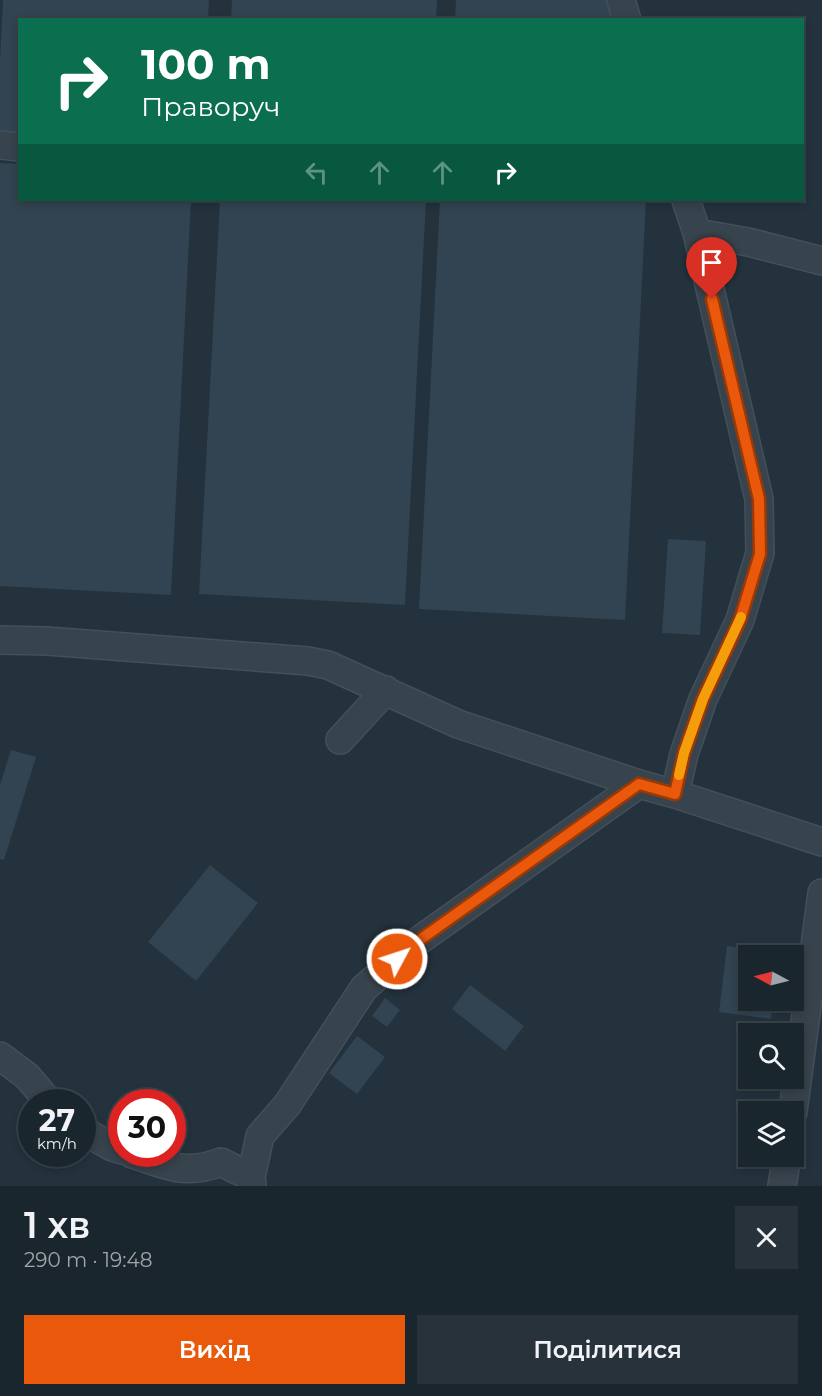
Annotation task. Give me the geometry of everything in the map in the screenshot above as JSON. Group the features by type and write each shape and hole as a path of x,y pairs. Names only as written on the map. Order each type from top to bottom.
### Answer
{"street":[{"path":"621,0 626,18"},
{"path":"0,146 18,147"},
{"path":"675,794 684,753 703,699 740,620 760,554 759,499 697,233 686,201"},
{"path":"697,233 748,242 822,261"},
{"path":"0,640 47,641 308,661 328,665 458,724 822,842"},
{"path":"340,740 386,690"},
{"path":"160,1167 183,1178 195,1170 221,1162 261,1136 287,1105 364,988 414,944 639,784"},
{"path":"794,1101 822,893"},
{"path":"0,1056 27,1076 38,1089"},
{"path":"221,1162 251,1181 261,1136"},
{"path":"783,1186 786,1167"}],"building":[{"path":"3,0 209,0 208,18 18,18 18,133 0,132"},
{"path":"232,0 437,0 436,18 231,18"},
{"path":"456,0 613,0 619,18 455,18"},
{"path":"0,163 18,164 18,201 191,201 171,595 0,586"},
{"path":"220,201 426,201 405,605 199,594"},
{"path":"440,201 646,201 625,620 419,609"},
{"path":"668,539 706,541 700,635 662,633"},
{"path":"11,750 36,757 4,860 0,859 0,785"},
{"path":"210,865 258,903 196,981 148,942"},
{"path":"727,946 738,947 738,1011 772,1011 771,1019 719,1012"},
{"path":"470,985 524,1026 505,1051 452,1009"},
{"path":"385,998 400,1010 387,1027 372,1016"},
{"path":"357,1036 385,1057 357,1094 329,1073"}],"slow traffic":[{"path":"679,775 684,753 703,699 741,617"}],"route":[{"path":"397,959 414,944 639,784 675,794 684,753 703,699 740,620 760,554 759,499 712,299"}]}
